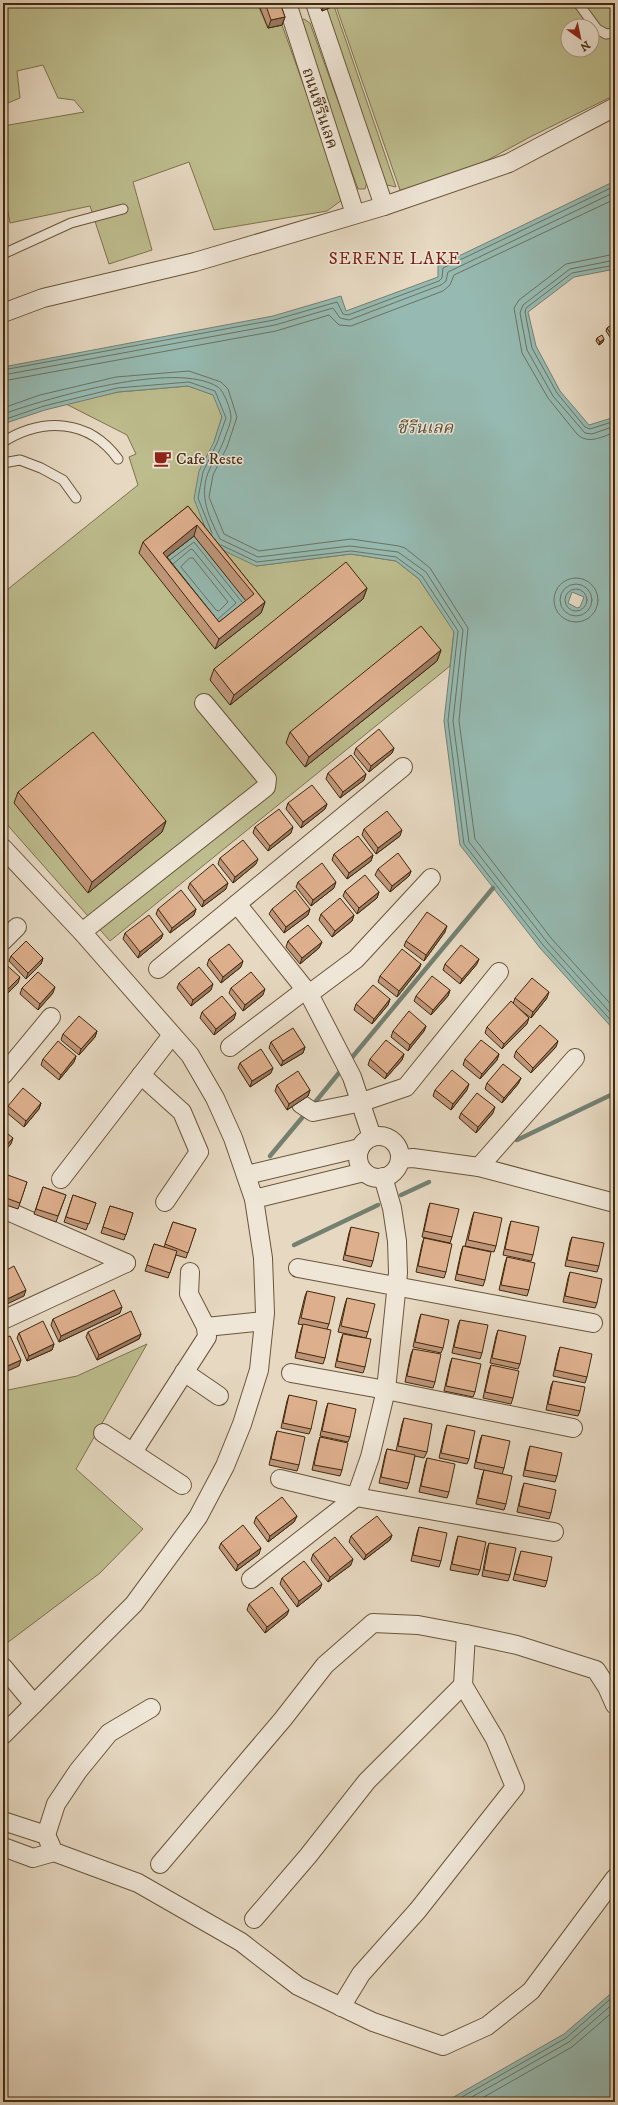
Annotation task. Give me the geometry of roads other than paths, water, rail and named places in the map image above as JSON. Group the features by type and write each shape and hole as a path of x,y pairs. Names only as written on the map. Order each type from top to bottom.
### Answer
{"street":[{"name":"ถนนซีรีนเลค","path":"287,3 355,214"},
{"name":"ถนนซีรีนเลค","path":"315,3 384,206"},
{"path":"3,313 43,298 195,262 384,206 509,163 615,107"},
{"path":"82,932 266,787 267,779 204,703"},
{"path":"158,969 402,767"},
{"path":"3,848 82,932 190,1055 215,1098 233,1138 254,1199 262,1258 264,1321 258,1370 242,1424 225,1466 198,1517 134,1604 3,1735"},
{"path":"230,1047 356,958 431,878"},
{"path":"237,904 307,992 346,1065 362,1102 366,1143 358,1160 364,1172"},
{"path":"3,941 17,927"},
{"path":"307,1107 362,1102 406,1087 499,972"},
{"path":"3,1075 51,1017"},
{"path":"61,1179 172,1035"},
{"path":"476,1167 575,1058"},
{"path":"141,1075 182,1112 199,1152 165,1202"},
{"path":"247,1175 366,1143 380,1136 392,1140 399,1152 400,1158 394,1171 383,1177 376,1177 364,1172 254,1199"},
{"path":"400,1158 413,1158 476,1167 611,1202"},
{"path":"251,1579 356,1497 370,1457 386,1390 398,1273 397,1241 392,1208 383,1177"},
{"path":"3,1320 126,1263 7,1214"},
{"path":"298,1268 593,1323"},
{"path":"133,1452 207,1337 206,1327 189,1294 190,1272"},
{"path":"206,1327 264,1321"},
{"path":"184,1372 219,1396"},
{"path":"291,1373 386,1390 573,1428"},
{"path":"103,1434 182,1485"},
{"path":"280,1479 356,1497 554,1532"},
{"path":"160,1864 283,1719 325,1665 373,1623 418,1625 466,1634 517,1645 596,1670 615,1705"},
{"path":"340,2007 361,1974 418,1910 515,1787 495,1739 462,1685 466,1634"},
{"path":"3,1667 34,1704"},
{"path":"254,1919 308,1856 367,1781 462,1685"},
{"path":"54,1852 46,1835 56,1804 78,1771 109,1733 151,1708"},
{"path":"3,1820 46,1835"},
{"path":"3,1847 33,1858 54,1852 138,1883 241,1942 298,1986 373,2022 443,2046 487,2026 531,1991 615,1878"}],"lane":[{"path":"578,3 597,29 606,34 615,33"},
{"path":"3,254 71,222 123,209"},
{"path":"3,442 30,429 67,426 79,429 101,440 118,459"},
{"path":"3,462 20,460 41,468 62,480 76,498"}],"water":[{"name":"ซีรีนเลค","path":"615,181 615,269 574,277 528,312 536,346 560,391 589,425 615,417 615,1031 540,948 460,845 444,721 454,632 419,579 396,561 351,554 256,566 212,545 194,499 199,471 214,442 222,417 213,395 188,386 118,392 45,410 3,424 3,367 273,316 341,296 346,311 438,277 438,266","holes":["572,592 584,597 580,607 577,608 568,603"]},
{"path":"194,536 250,605 215,633 159,563"},
{"path":"615,1522 615,1591 611,1556"},
{"path":"615,1990 615,2102 445,2102 564,2034"}],"waterway":[{"path":"349,1061 493,888"},
{"path":"312,1106 343,1068"},
{"path":"517,1140 615,1093"},
{"path":"270,1156 306,1113"},
{"path":"401,1195 429,1182"},
{"path":"294,1245 378,1205"}],"place":[{"name":"Cafe Reste","path":"163,458"}],"district":[{"name":"SERENE LAKE","path":"395,258"}]}
